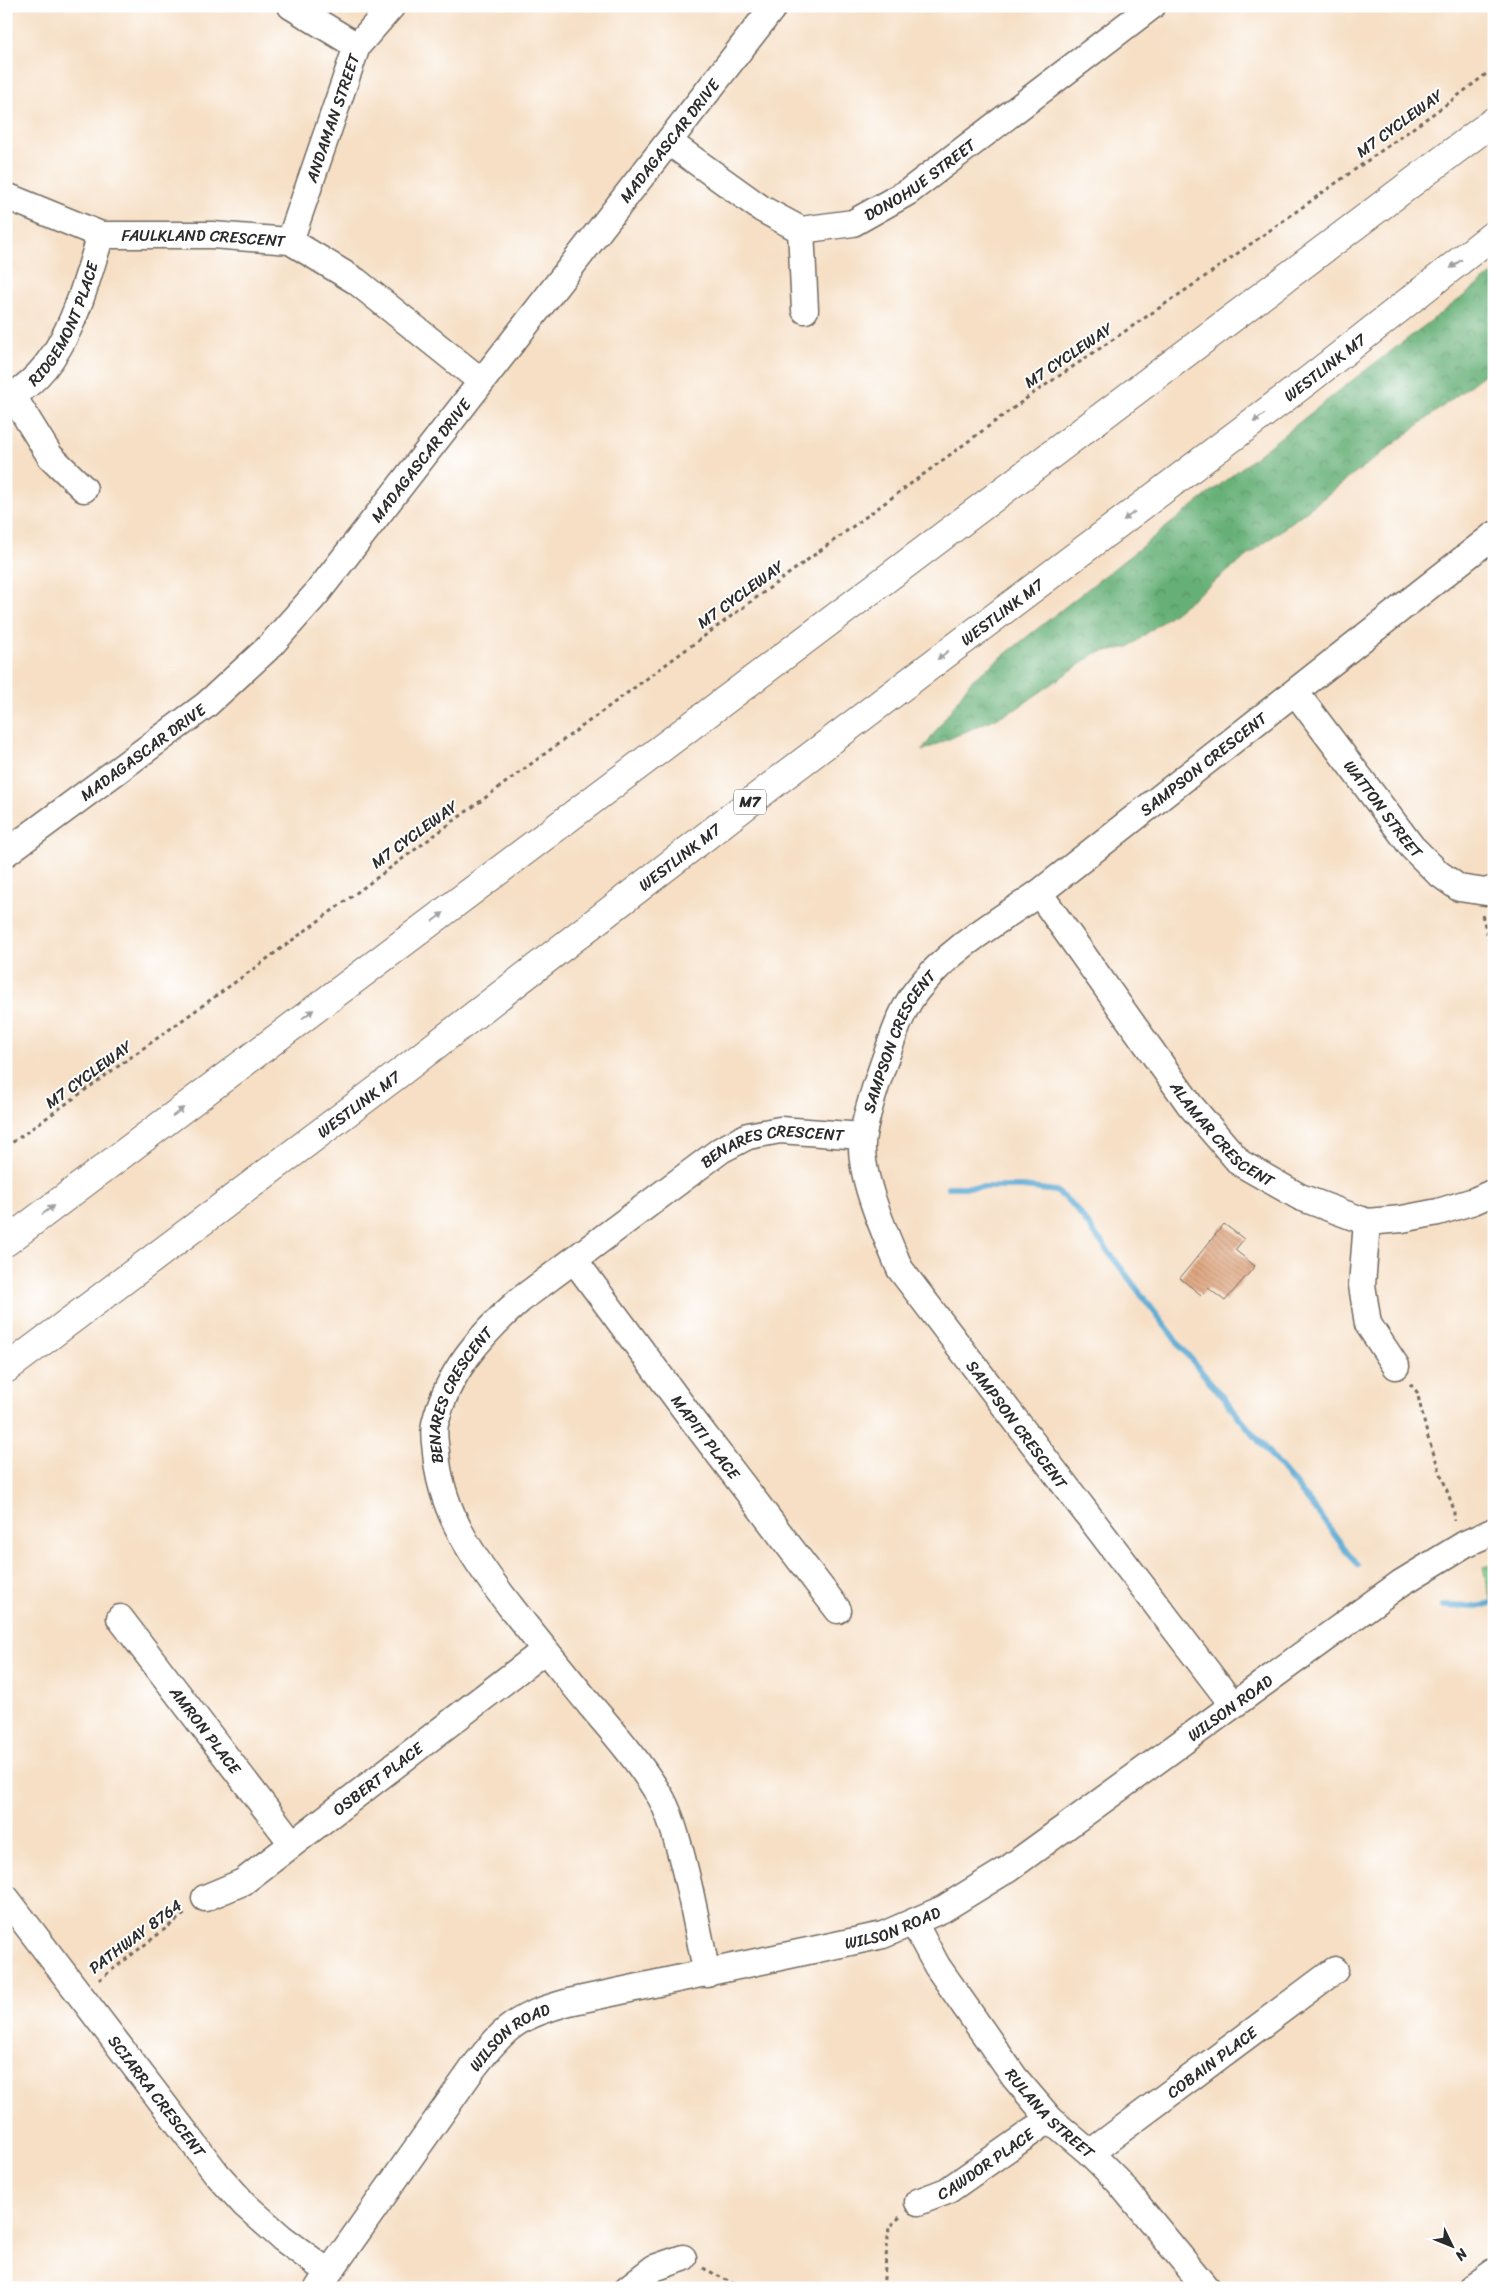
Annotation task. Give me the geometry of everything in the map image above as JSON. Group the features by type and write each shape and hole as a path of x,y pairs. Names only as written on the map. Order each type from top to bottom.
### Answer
{"highway":[{"path":"6,1242 1494,121"},
{"name":"WESTLINK M7","path":"6,1369 266,1171 401,1072 778,780 1310,379 1494,234"}],"street":[{"path":"291,6 357,46"},
{"name":"ANDAMAN STREET","path":"290,241 357,46 392,6"},
{"name":"MADAGASCAR DRIVE","path":"6,853 178,727 237,678 270,647 317,593 774,6"},
{"name":"DONOHUE STREET","path":"801,230 853,223 908,192 1152,6"},
{"path":"669,142 762,209 801,230 805,310"},
{"name":"FAULKLAND CRESCENT","path":"6,196 101,235 212,235 290,241 356,281 481,381"},
{"name":"RIDGEMONT PLACE","path":"10,398 38,374 65,337 74,319 101,235"},
{"path":"10,398 50,456 84,489"},
{"name":"SAMPSON CRESCENT","path":"1233,1705 900,1269 871,1195 864,1166 862,1136 896,1027 917,990 943,964 971,940 1039,893 1296,693 1494,535"},
{"name":"WATTON STREET","path":"1296,693 1412,847 1438,873 1459,888 1484,890"},
{"name":"ALAMAR CRESCENT","path":"1039,893 1190,1104 1240,1163 1300,1197 1367,1222 1402,1219 1438,1212 1474,1201 1494,1192"},
{"name":"BENARES CRESCENT","path":"707,1974 685,1866 674,1828 662,1799 641,1765 545,1650 492,1583 466,1544 449,1508 437,1469 434,1426 445,1393 465,1357 491,1325 520,1300 575,1261 721,1150 748,1136 780,1130 862,1136"},
{"path":"1367,1222 1362,1285 1368,1324 1396,1366"},
{"name":"MAPITI PLACE","path":"575,1261 838,1610"},
{"name":"WILSON ROAD","path":"323,2280 488,2048 514,2023 528,2014 569,2002 845,1945 883,1935 914,1923 951,1905 1008,1869 1400,1583 1465,1544 1494,1532"},
{"name":"AMRON PLACE","path":"120,1618 292,1843"},
{"name":"OSBERT PLACE","path":"205,1898 243,1882 545,1650"},
{"name":"SCIARRA CRESCENT","path":"6,1898 217,2174 245,2205 282,2238 323,2280"},
{"name":"RULANA STREET","path":"914,1923 937,1966 1015,2078 1050,2119 1090,2153 1118,2181 1206,2288"},
{"name":"COBAIN PLACE","path":"1090,2153 1335,1970"},
{"name":"CAWDOR PLACE","path":"918,2202 947,2191 1050,2119"},
{"path":"628,2288 654,2268 683,2258"},
{"path":"1472,2288 1494,2272"}],"path":[{"name":"M7 CYCLEWAY","path":"6,1147 237,980 1030,395 1196,283 1451,101 1494,68"},
{"path":"1484,890 1494,958"},
{"path":"1396,1366 1417,1392 1428,1438 1454,1510 1454,1521"},
{"name":"PATHWAY 8764","path":"80,1994 205,1898"},
{"path":"883,2288 888,2227 918,2202"},
{"path":"683,2258 742,2288"}],"green space":[{"path":"1494,273 1494,367 1129,647 1096,653 1016,709 922,751 971,681 1358,376"},
{"path":"1494,1565 1494,1609 1483,1568"}],"building":[{"path":"1224,1224 1244,1239 1235,1250 1255,1266 1225,1301 1208,1288 1201,1295 1180,1278"}],"waterway":[{"path":"948,1187 1023,1187 1056,1191 1073,1205 1181,1347 1313,1506 1357,1565"},
{"path":"1443,1606 1478,1607 1494,1602"}]}
